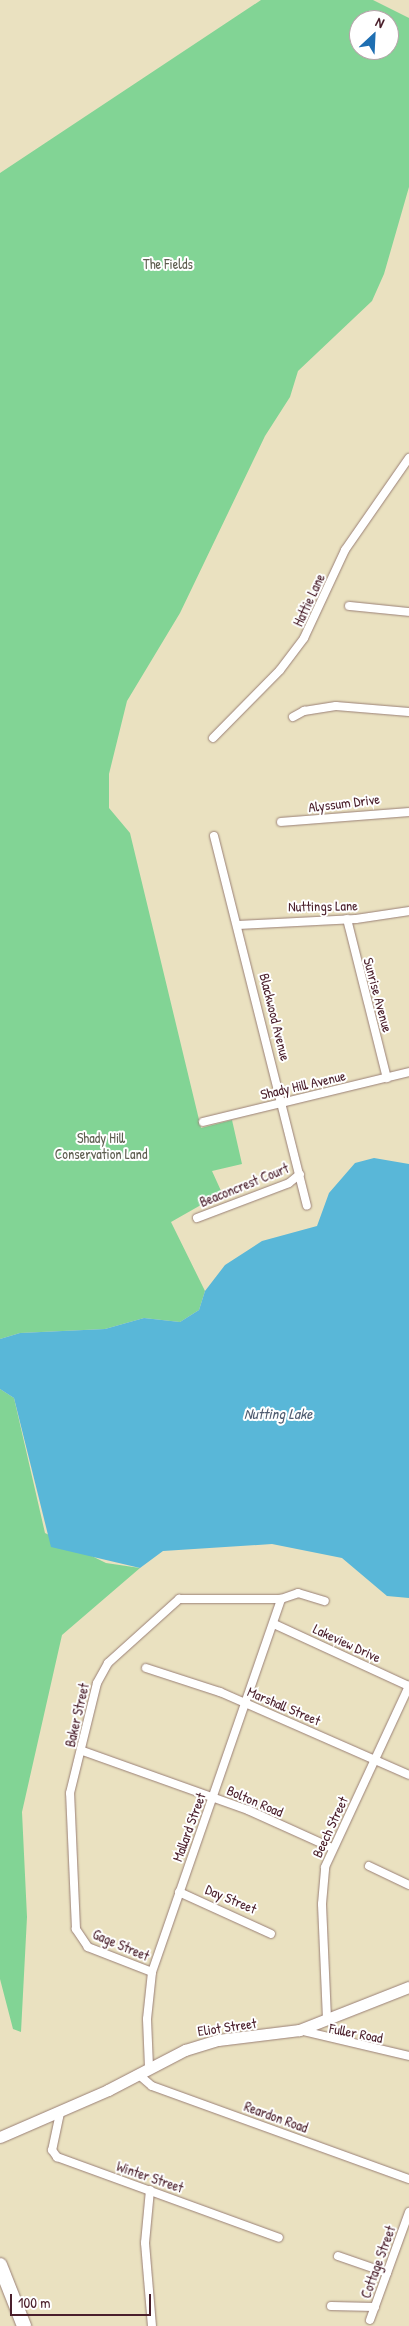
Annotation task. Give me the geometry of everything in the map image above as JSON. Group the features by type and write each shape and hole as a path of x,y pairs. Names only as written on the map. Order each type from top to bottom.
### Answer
{"highway":[{"path":"0,2265 24,2326"}],"street":[{"name":"Hattie Lane","path":"213,738 280,670 304,638 345,550 409,458"},
{"path":"349,606 409,612"},
{"path":"293,717 304,711 336,706 409,712"},
{"name":"Alyssum Drive","path":"281,822 409,812"},
{"name":"Blackwood Avenue","path":"214,836 284,1102 307,1205"},
{"name":"Nuttings Lane","path":"238,924 347,919 409,911"},
{"name":"Sunrise Avenue","path":"347,919 387,1078"},
{"name":"Shady Hill Avenue","path":"203,1122 409,1072"},
{"name":"Beaconcrest Court","path":"197,1218 289,1183 300,1174"},
{"name":"Baker Street","path":"80,1940 72,1874 70,1793 105,1667 174,1602 190,1597 281,1599 298,1593 325,1602"},
{"name":"Mallard Street","path":"149,2067 147,2019 152,1972 274,1624 281,1599"},
{"name":"Lakeview Drive","path":"274,1624 409,1686"},
{"name":"Marshall Street","path":"146,1668 246,1704 409,1775"},
{"name":"Beech Street","path":"327,2019 322,1898 332,1848 376,1759 409,1686"},
{"name":"Bolton Road","path":"83,1750 213,1797 332,1848"},
{"path":"369,1866 409,1885"},
{"name":"Day Street","path":"179,1892 271,1934"},
{"name":"Gage Street","path":"80,1940 152,1972"},
{"name":"Eliot Street","path":"0,2137 60,2113 149,2067 205,2044 299,2030 409,1987"},
{"name":"Fuller Road","path":"299,2030 409,2056"},
{"name":"Reardon Road","path":"138,2074 152,2086 409,2179"},
{"name":"Winter Street","path":"60,2113 53,2154 279,2238"},
{"path":"150,2190 145,2243 152,2326"},
{"name":"Cottage Street","path":"370,2320 409,2212"},
{"path":"338,2256 387,2273"},
{"path":"331,2306 375,2308"}],"green space":[{"path":"261,0 373,0 393,10 349,10 349,60 399,60 399,13 409,18 409,187 384,274 372,301 298,371 290,397 265,436 180,613 127,701 109,774 109,808 130,833 201,1128 232,1120 242,1164 212,1171 222,1193 171,1222 205,1291 199,1310 180,1322 144,1318 105,1329 20,1333 0,1339 0,173"},
{"path":"0,1389 14,1398 45,1533 106,1563 140,1568 62,1635 22,1812 27,1917 21,2032 13,2029 0,1979"}],"water":[{"name":"Nutting Lake","path":"374,1158 409,1164 409,1598 387,1596 342,1558 272,1544 163,1551 140,1568 51,1547 14,1398 0,1389 0,1339 20,1333 105,1329 144,1318 180,1322 199,1310 205,1291 225,1265 262,1241 317,1226 329,1193 355,1163"}],"park label":[{"name":"The Fields","path":"168,264"},
{"name":"Shady Hill Conservation Land","path":"101,1146"}]}
